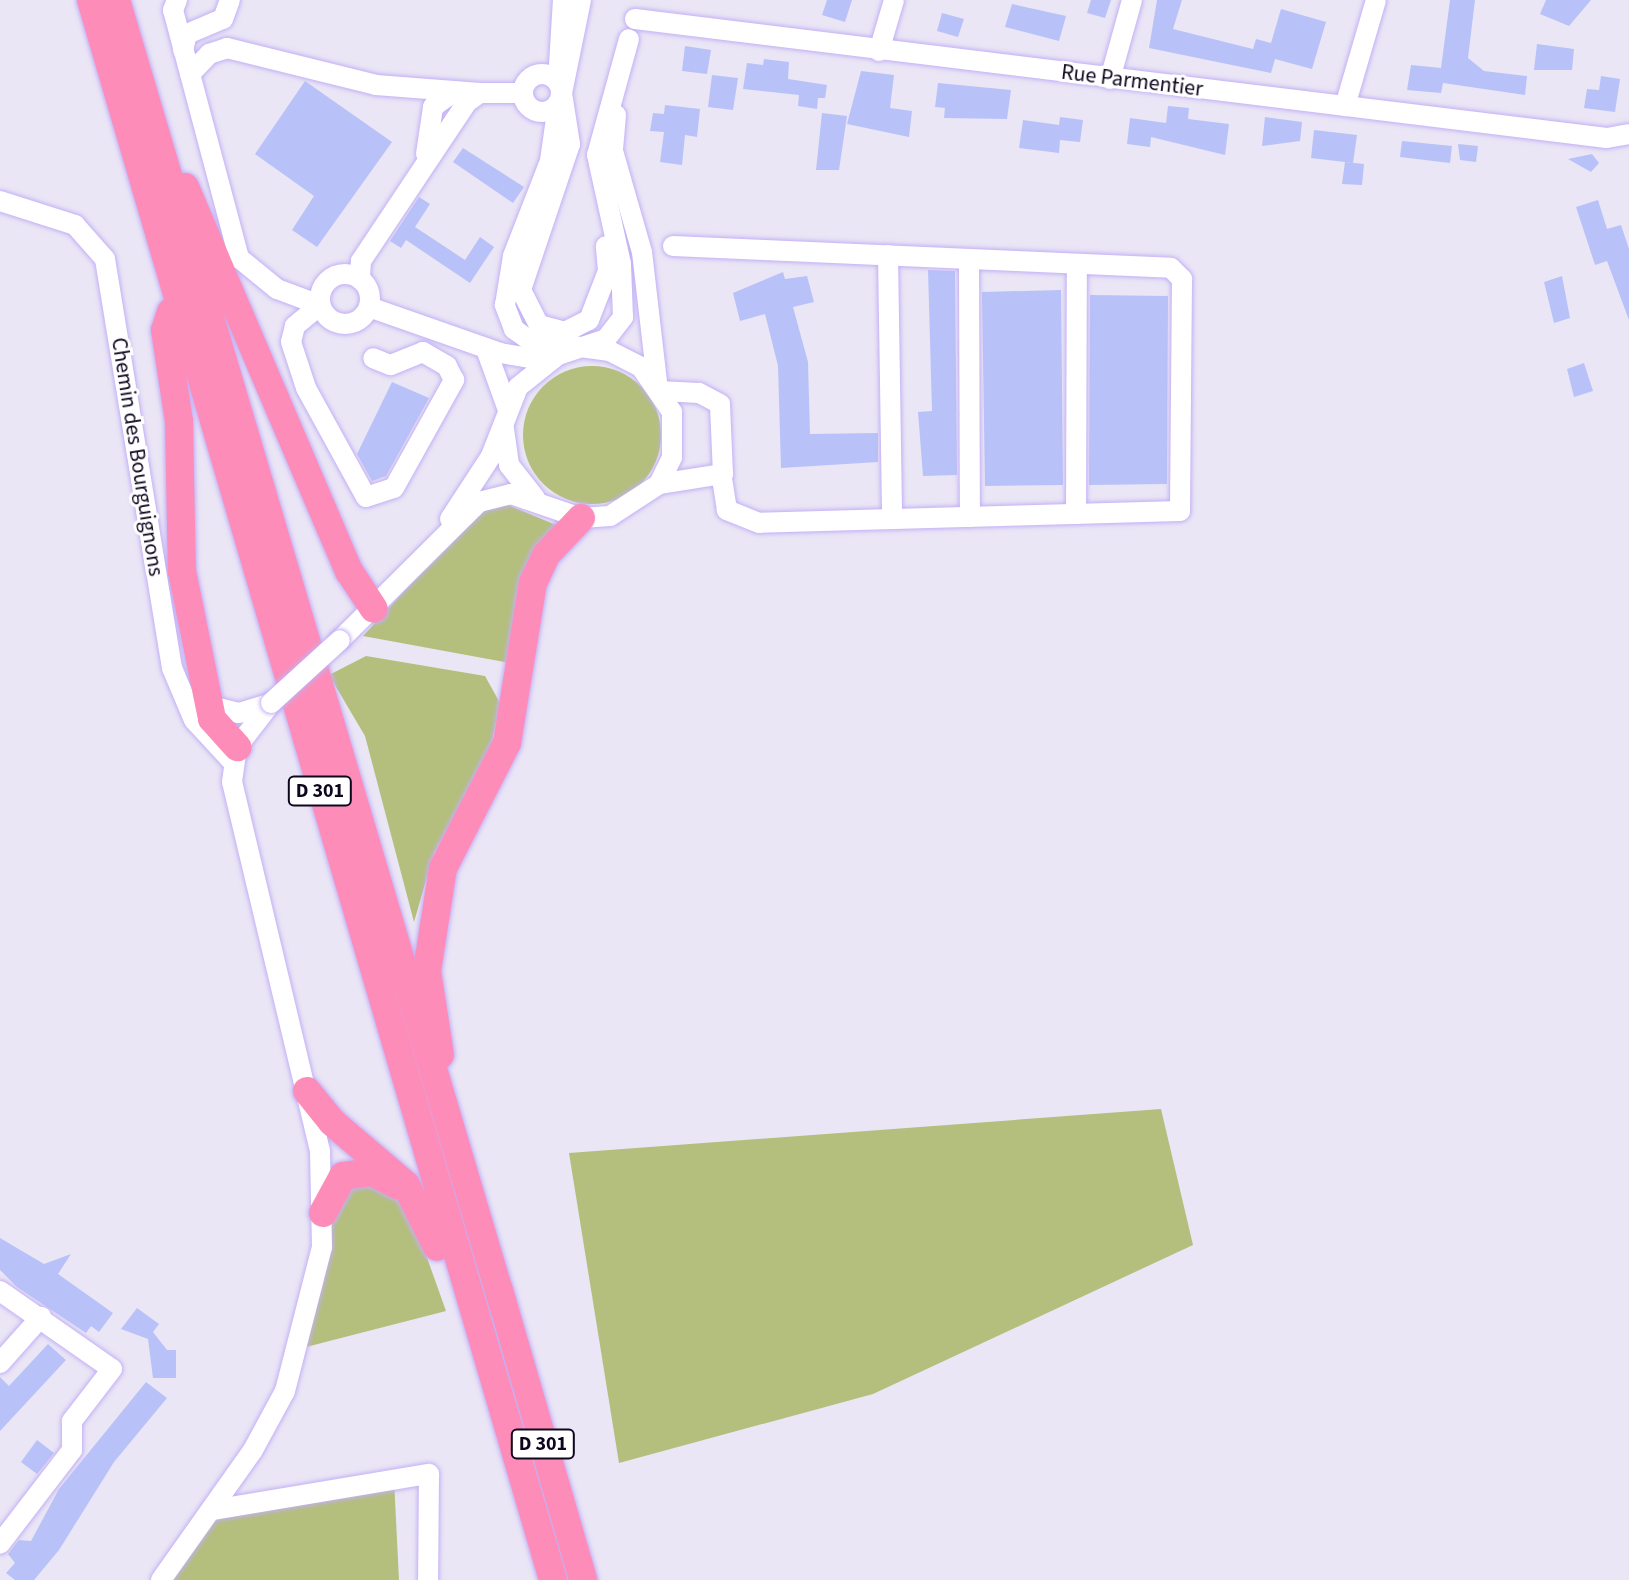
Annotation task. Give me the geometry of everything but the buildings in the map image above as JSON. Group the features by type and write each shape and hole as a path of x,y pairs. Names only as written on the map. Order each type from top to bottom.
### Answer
{"highway":[{"name":"D 301","path":"91,0 175,300 553,1580"},
{"name":"D 301","path":"116,0 583,1580"},
{"path":"132,0 203,238 349,571 374,609"},
{"path":"175,300 165,330 179,421 180,526 209,706 215,726 234,754"},
{"path":"504,1308 433,1027 428,941 454,839 509,734 533,583 546,555 581,518"},
{"path":"307,1091 417,1201 543,1580"},
{"path":"323,1213 333,1185 359,1172 388,1178 417,1201"}],"street":[{"path":"177,0 173,10 239,258 277,289 320,305 329,319 346,324 369,307"},
{"path":"183,50 187,34 223,19 230,0"},
{"path":"549,0 558,89 570,144 521,290 529,315 555,332 589,320 608,271 597,155 634,19"},
{"path":"563,0 550,161 513,256 505,305 514,329 529,340 627,357 660,386 699,393 720,404 722,478 727,510 739,521 1180,511 1184,500 1182,279 1171,268 673,246"},
{"path":"523,93 536,111 558,89 581,0"},
{"path":"879,51 894,0"},
{"path":"1110,79 1132,0"},
{"path":"1345,106 1376,0"},
{"path":"161,1580 213,1510 285,1391 312,1306 323,1213 307,1091 234,754 271,703 374,609 479,502 511,494 537,500 581,518 637,504 659,484 675,435 660,386 642,252 612,144 634,19"},
{"name":"Rue Parmentier","path":"634,19 1607,138 1629,134"},
{"path":"190,74 209,54 227,48 376,85 523,93"},
{"path":"523,93 531,77 558,89"},
{"path":"426,162 433,107 455,91"},
{"path":"369,307 360,279 361,261 426,162 480,93"},
{"path":"424,559 491,456 518,387 548,361 584,349 613,333 625,302 597,155"},
{"name":"Chemin des Bourguignons","path":"0,201 75,225 105,259 145,528 178,690 212,744 234,754"},
{"path":"888,255 892,519"},
{"path":"969,259 970,517"},
{"path":"1076,514 1077,264"},
{"path":"360,279 331,278 320,305 295,326 291,342 306,388 366,497 394,488 454,380 447,366 423,352 390,365 373,358"},
{"path":"369,307 486,349 548,361"},
{"path":"486,349 506,416 509,465 537,500"},
{"path":"659,484 722,478"},
{"path":"145,528 180,526"},
{"path":"178,690 209,706 239,713 271,703"},
{"path":"0,1291 112,1369 72,1421 72,1450 0,1544"},
{"path":"0,1363 41,1317"},
{"path":"213,1510 429,1474 428,1580"}],"green space":[{"path":"592,366 618,371 641,386 656,409 661,435 656,461 641,484 618,499 592,504 566,499 543,484 528,461 523,435 528,409 543,386 566,371"},
{"path":"501,502 556,525 510,663 363,636 479,510"},
{"path":"366,656 485,676 500,703 490,751 434,853 414,922 365,736 329,675"},
{"path":"1161,1109 1193,1245 873,1394 619,1463 569,1153"},
{"path":"358,1182 392,1193 410,1210 446,1311 306,1347 335,1202"},
{"path":"394,1480 399,1580 161,1580 213,1510"}]}
